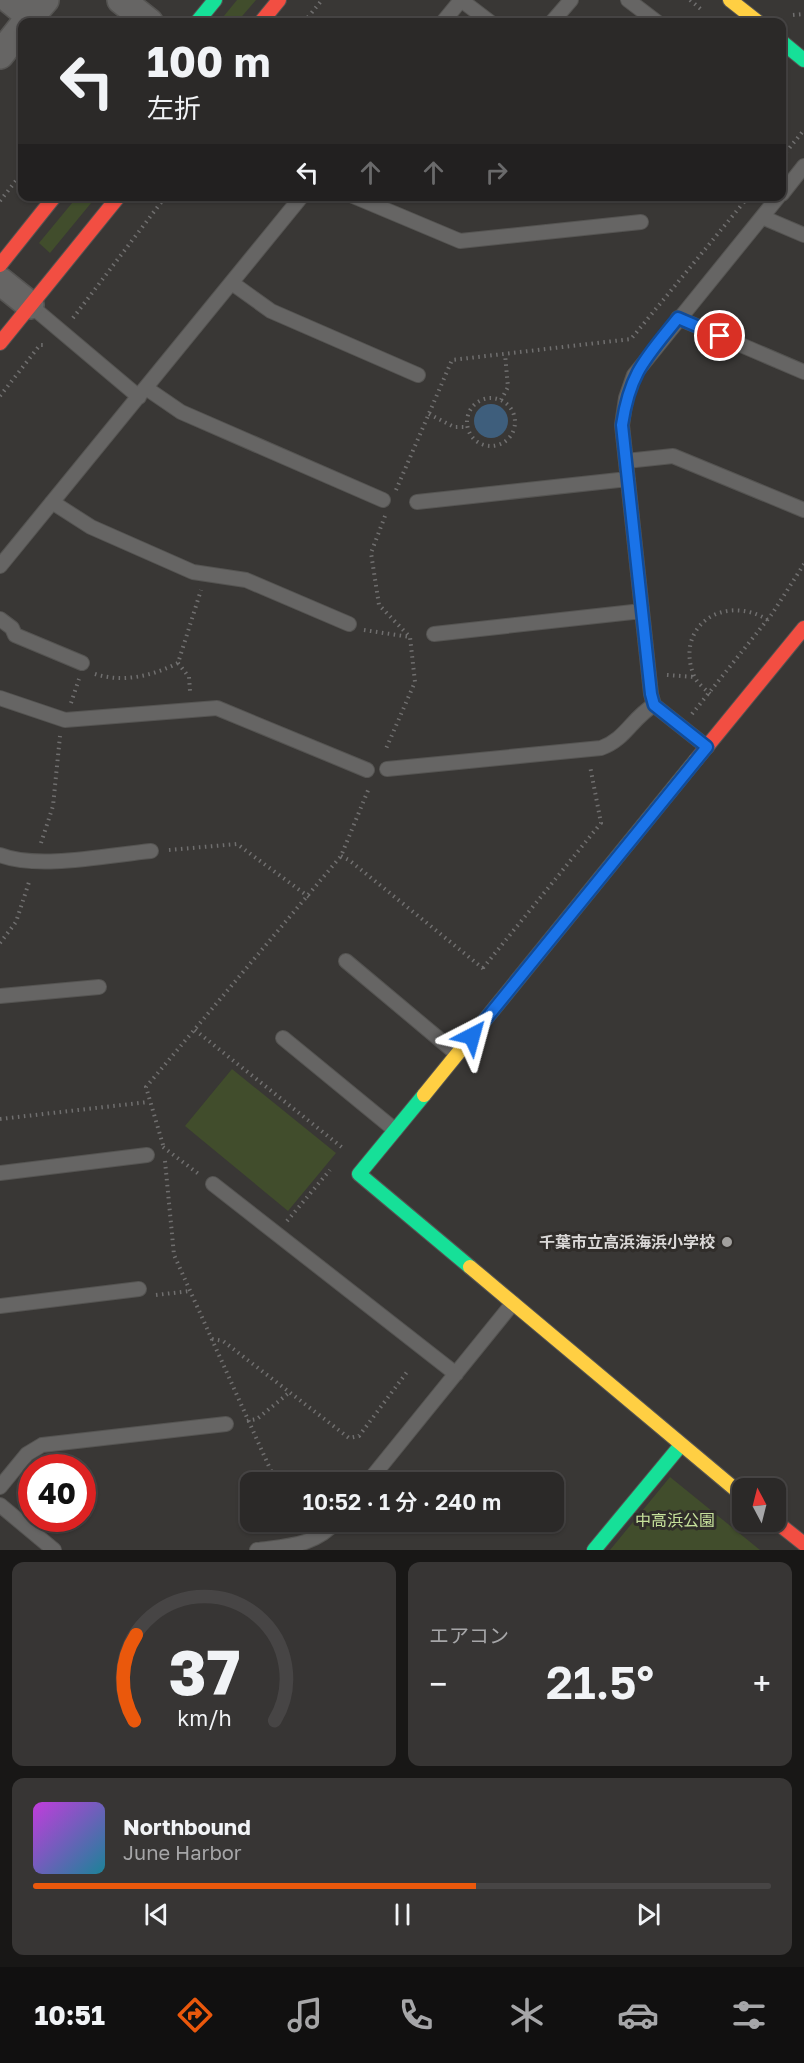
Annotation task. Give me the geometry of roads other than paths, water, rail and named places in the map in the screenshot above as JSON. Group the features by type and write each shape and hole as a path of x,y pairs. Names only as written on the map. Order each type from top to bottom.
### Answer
{"street":[{"path":"121,0 144,18"},
{"path":"200,18 215,0"},
{"path":"264,18 279,0"},
{"path":"730,0 753,18"},
{"path":"0,55 18,27"},
{"path":"786,45 804,60"},
{"path":"0,265 52,201"},
{"path":"0,343 115,201"},
{"path":"0,281 30,306"},
{"path":"732,1487 359,1174 804,628"},
{"path":"594,1550 681,1445"},
{"path":"786,1530 804,1544"}],"lane":[{"path":"446,18 461,0 485,18"},
{"path":"555,18 571,0"},
{"path":"628,0 652,18"},
{"path":"786,188 804,166"},
{"path":"0,566 298,201"},
{"path":"365,201 460,241 641,222"},
{"path":"707,747 654,705 651,694 622,425 626,398 634,375 775,201"},
{"path":"762,217 804,235"},
{"path":"232,283 271,311 418,375"},
{"path":"30,306 142,392 385,506"},
{"path":"678,318 804,372"},
{"path":"626,461 673,456 804,510"},
{"path":"417,502 628,479"},
{"path":"52,502 91,527 204,574 246,580 349,624"},
{"path":"434,634 642,611"},
{"path":"0,619 12,628 15,635 82,663"},
{"path":"0,698 65,720 192,708 217,708 370,776"},
{"path":"384,765 601,748 615,744 639,714 654,705"},
{"path":"0,855 11,859 44,861 151,851"},
{"path":"346,961 457,1054"},
{"path":"0,996 99,987"},
{"path":"283,1038 395,1130"},
{"path":"0,1173 147,1155"},
{"path":"213,1184 456,1374"},
{"path":"0,1306 139,1289"},
{"path":"376,1472 513,1303"},
{"path":"0,1487 27,1454 42,1445 226,1424"},
{"path":"0,1505 54,1550"},
{"path":"257,1550 309,1542 327,1532"}],"water":[{"path":"491,404 503,409 508,421 503,433 491,438 479,433 474,421 479,409"}],"place":[{"name":"千葉市立高浜海浜小学校","path":"727,1242"}],"park label":[{"name":"中高浜公園","path":"675,1520"}]}
